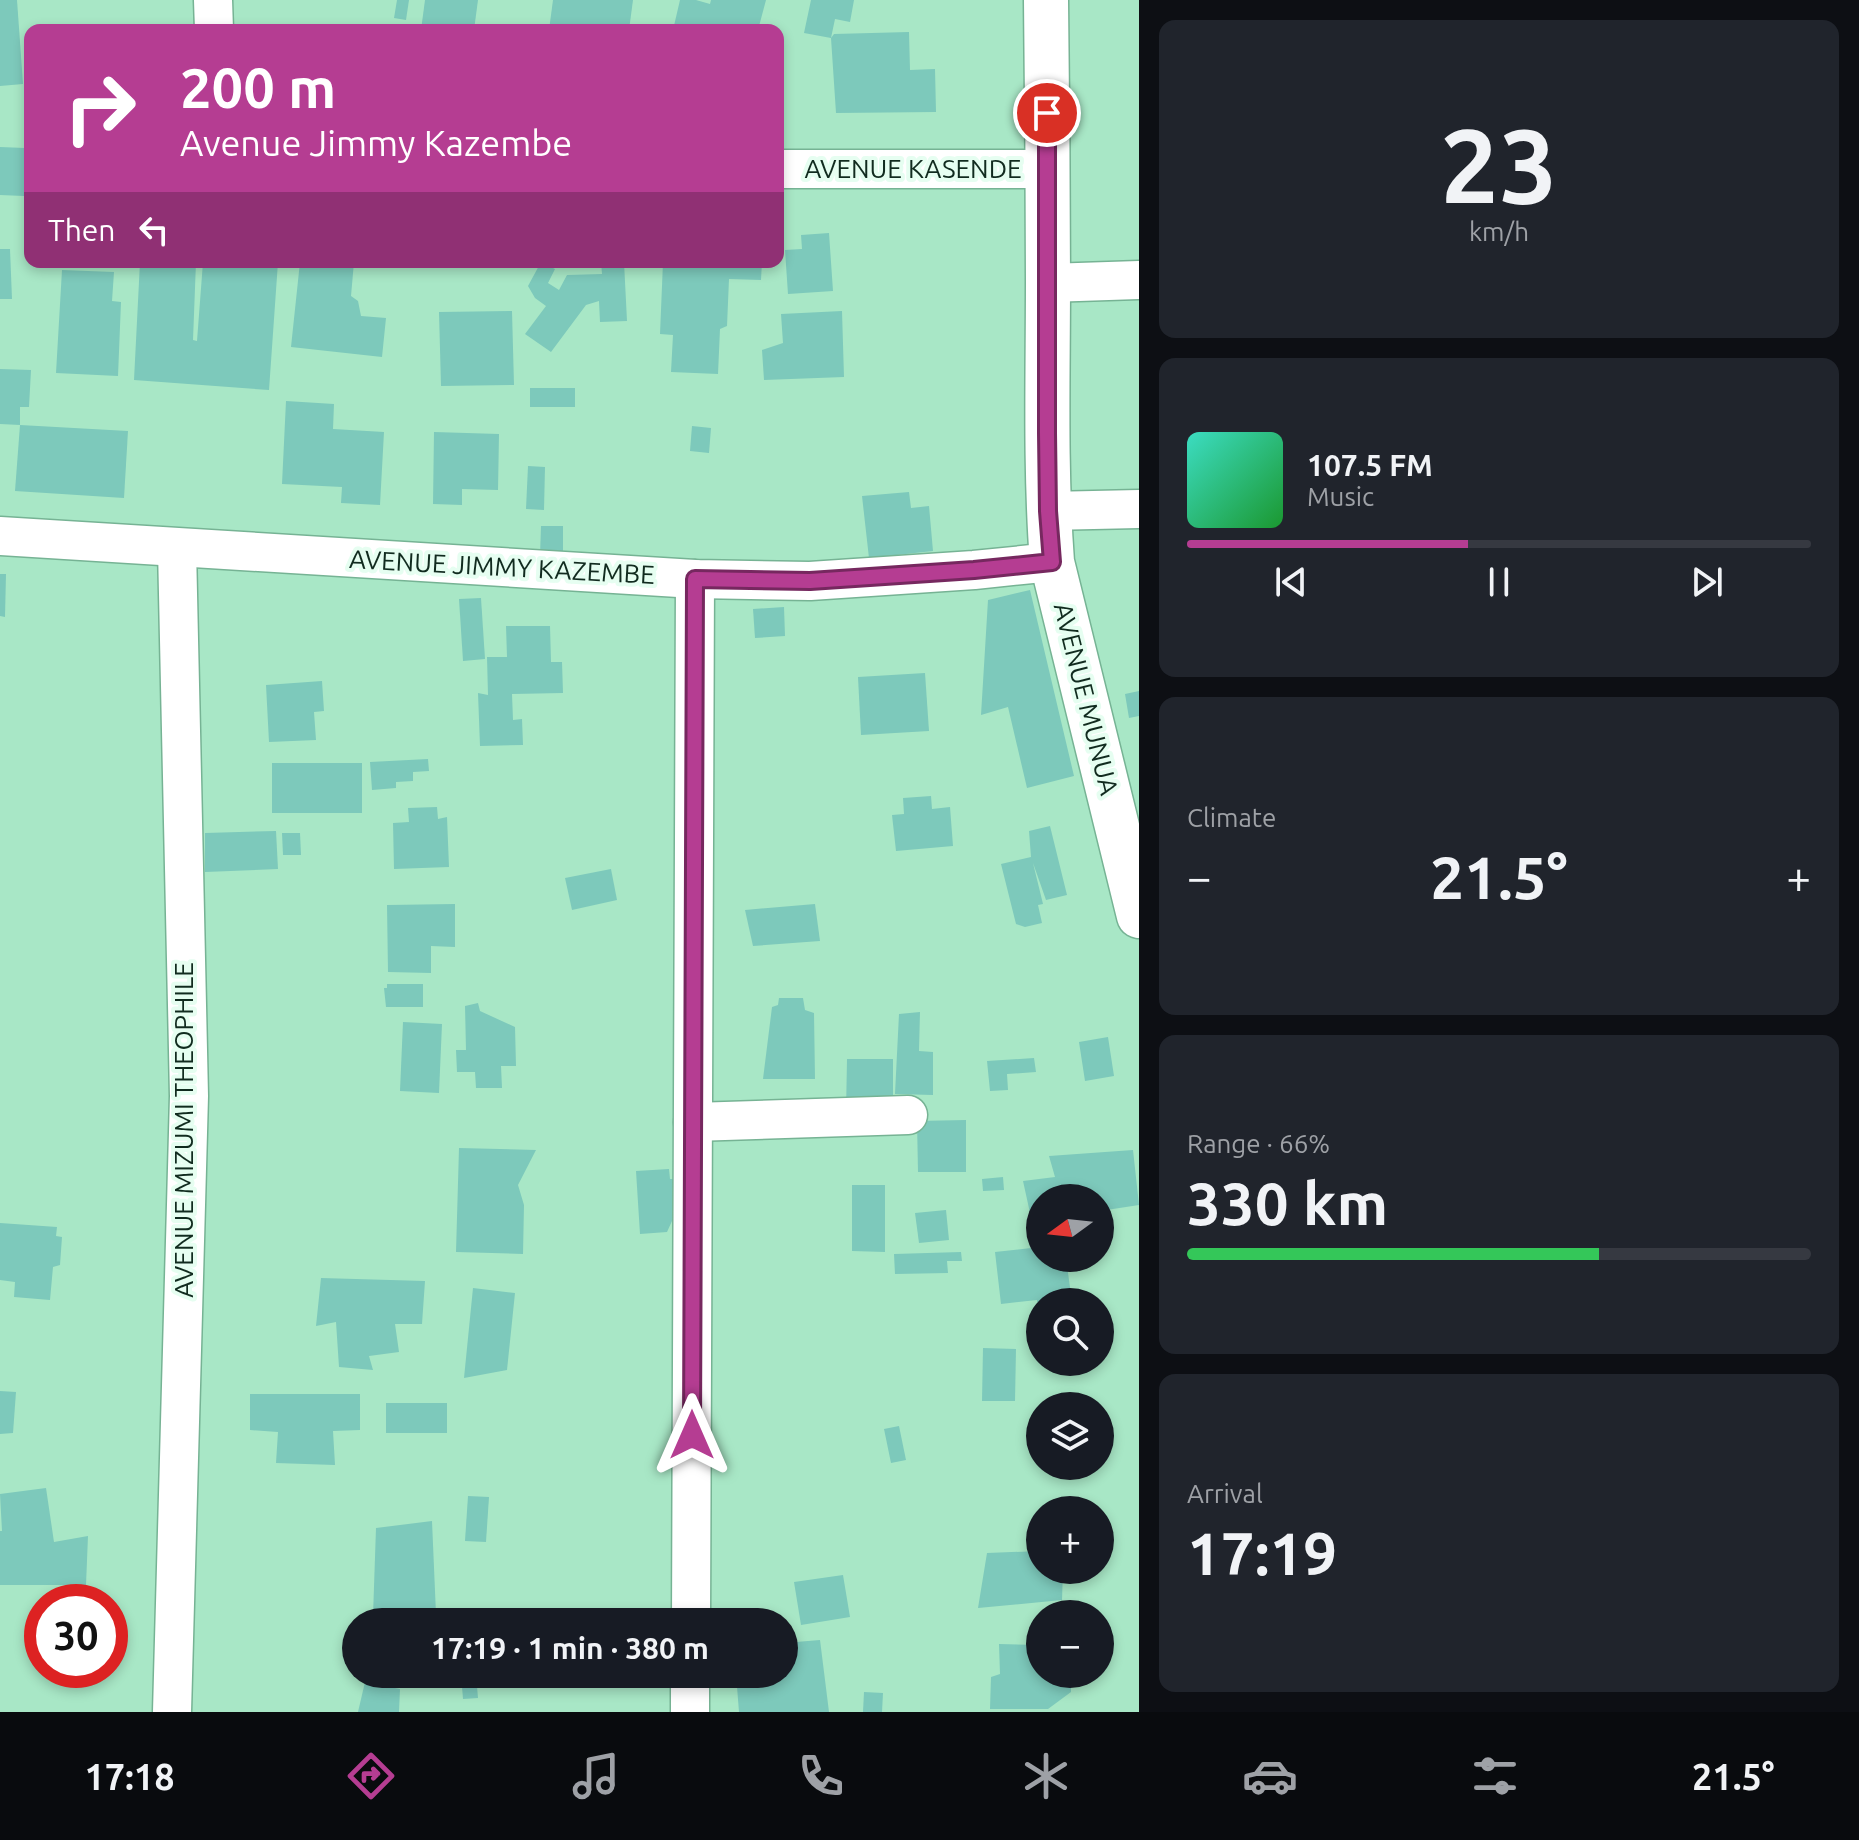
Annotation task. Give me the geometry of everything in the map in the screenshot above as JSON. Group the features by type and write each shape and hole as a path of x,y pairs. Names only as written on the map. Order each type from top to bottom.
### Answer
{"main road":[{"name":"AVENUE MUNUA","path":"1046,0 1048,511 1052,562 1139,916"}],"street":[{"path":"213,0 214,24"},
{"name":"AVENUE KASENDE","path":"784,169 1047,169"},
{"path":"1048,283 1139,280"},
{"path":"1048,511 1139,509"},
{"name":"AVENUE JIMMY KAZEMBE","path":"0,536 695,579 810,581 1052,562"},
{"name":"AVENUE MIZUMI THEOPHILE","path":"172,1712 189,1096 177,548"},
{"path":"691,1608 695,579"},
{"path":"693,1122 908,1115"},
{"path":"690,1688 690,1712"}],"building":[{"path":"0,0 17,0 23,84 0,86"},
{"path":"397,0 409,0 406,20 394,18"},
{"path":"425,0 478,0 475,24 422,24"},
{"path":"553,0 633,0 630,24 550,24"},
{"path":"680,0 710,4 711,0 766,0 760,24 674,24"},
{"path":"811,0 854,0 850,22 835,19 831,38 804,33"},
{"path":"909,32 910,70 935,69 936,112 836,113 831,38 834,34"},
{"path":"0,147 24,148 24,196 0,195"},
{"path":"829,233 833,291 788,294 785,250 802,249 801,235"},
{"path":"0,249 10,249 12,299 0,299"},
{"path":"140,268 196,268 193,340 197,341 203,268 278,268 269,390 134,380"},
{"path":"299,268 353,268 351,296 358,301 361,316 386,318 382,357 291,347"},
{"path":"538,268 555,269 548,283 559,290 567,275 602,274 602,268 624,268 627,321 600,322 599,301 586,305 551,352 525,334 546,306 535,298 528,286"},
{"path":"663,268 762,268 761,280 729,279 727,326 720,329 718,374 671,372 673,335 660,334"},
{"path":"62,270 114,272 112,301 121,302 118,376 56,373"},
{"path":"512,311 514,385 441,386 439,312"},
{"path":"842,311 844,377 764,380 762,350 783,343 781,314"},
{"path":"0,369 31,370 29,407 20,407 20,425 0,424"},
{"path":"530,388 575,388 575,407 530,407"},
{"path":"286,401 334,404 333,429 384,432 380,505 341,503 342,487 282,484"},
{"path":"20,425 128,431 124,498 15,491"},
{"path":"692,426 711,428 709,453 690,451"},
{"path":"434,432 499,434 498,490 462,489 462,505 433,504"},
{"path":"528,466 545,467 544,510 526,509"},
{"path":"909,492 911,508 929,506 933,551 869,558 862,496"},
{"path":"541,526 563,526 563,556 540,556"},
{"path":"0,574 6,574 5,617 0,616"},
{"path":"1030,590 1074,776 1027,788 1008,707 981,715 988,600"},
{"path":"481,598 485,659 463,661 459,599"},
{"path":"784,607 785,636 755,638 753,609"},
{"path":"506,626 550,626 551,662 562,662 563,693 512,694 513,720 522,719 523,745 480,746 478,693 488,695 487,657 507,657"},
{"path":"925,673 929,731 861,735 858,677"},
{"path":"322,681 324,711 314,712 316,740 269,742 266,685"},
{"path":"1139,691 1139,716 1129,718 1125,694"},
{"path":"428,759 429,771 413,772 413,781 396,782 396,788 372,790 370,762"},
{"path":"272,763 362,763 362,813 272,813"},
{"path":"931,796 932,809 950,807 953,846 896,851 892,815 904,814 903,798"},
{"path":"437,807 438,819 447,817 449,867 394,869 393,823 409,822 408,808"},
{"path":"1050,826 1067,895 1046,900 1033,863 1043,904 1038,905 1042,923 1025,927 1016,924 1001,864 1031,857 1029,831"},
{"path":"276,831 278,869 205,872 205,833"},
{"path":"282,833 300,833 301,855 283,855"},
{"path":"611,869 617,900 572,910 565,878"},
{"path":"455,904 455,947 431,946 431,973 388,972 387,905"},
{"path":"815,904 820,941 753,946 745,910"},
{"path":"387,984 423,984 423,1007 386,1007 384,988"},
{"path":"779,998 803,998 805,1010 814,1013 815,1079 763,1079 772,1007 778,1005"},
{"path":"478,1003 480,1011 515,1027 516,1066 501,1066 502,1088 476,1088 475,1072 457,1072 456,1050 466,1050 465,1006"},
{"path":"920,1012 919,1051 933,1052 933,1095 895,1094 899,1014"},
{"path":"403,1022 442,1024 439,1093 400,1091"},
{"path":"1108,1037 1114,1076 1085,1081 1079,1042"},
{"path":"1034,1058 1036,1072 1007,1074 1008,1090 990,1091 987,1061"},
{"path":"847,1059 893,1059 893,1096 873,1096 873,1113 846,1113"},
{"path":"966,1120 966,1172 918,1172 917,1121"},
{"path":"459,1148 536,1150 518,1185 524,1205 523,1254 456,1252"},
{"path":"1133,1150 1139,1205 1114,1209 1114,1184 1026,1184 1026,1195 1023,1181 1055,1177 1049,1156"},
{"path":"669,1169 670,1179 681,1179 683,1221 672,1221 667,1232 640,1234 636,1171"},
{"path":"1003,1177 1004,1190 983,1191 982,1179"},
{"path":"852,1185 885,1185 885,1252 852,1251"},
{"path":"946,1210 949,1240 919,1243 915,1213"},
{"path":"0,1223 57,1227 56,1236 62,1237 60,1265 53,1267 50,1300 14,1297 15,1282 0,1280"},
{"path":"1026,1249 1026,1272 1068,1272 1070,1288 1026,1288 1026,1301 1001,1304 995,1252"},
{"path":"961,1252 962,1261 947,1261 948,1273 895,1274 894,1254"},
{"path":"321,1278 425,1281 422,1324 395,1324 399,1352 369,1356 373,1370 339,1367 336,1322 316,1326"},
{"path":"473,1288 515,1293 507,1370 464,1378"},
{"path":"983,1348 1016,1349 1015,1401 982,1401"},
{"path":"0,1391 16,1392 13,1433 0,1434"},
{"path":"250,1394 360,1394 360,1430 333,1431 335,1465 276,1463 278,1432 250,1430"},
{"path":"386,1403 447,1403 447,1433 386,1433"},
{"path":"899,1426 906,1460 891,1463 884,1429"},
{"path":"46,1488 54,1542 88,1536 86,1584 0,1585 0,1494"},
{"path":"468,1496 489,1497 486,1542 465,1541"},
{"path":"432,1521 436,1608 373,1608 376,1528"},
{"path":"1026,1552 1026,1584 1063,1584 1062,1600 1026,1600 1026,1603 978,1608 987,1553"},
{"path":"843,1575 850,1617 801,1625 794,1582"},
{"path":"820,1640 829,1712 739,1712 737,1688 798,1688 798,1642"},
{"path":"999,1644 1026,1645 1026,1688 1071,1688 1071,1692 1048,1709 990,1709 991,1677 1000,1674"},
{"path":"364,1688 400,1689 399,1712 358,1712"},
{"path":"462,1688 477,1688 478,1698 463,1699"},
{"path":"864,1692 883,1693 882,1712 863,1712"}],"route":[{"path":"692,1435 695,579 810,581 1052,562 1047,433 1047,113"}]}
